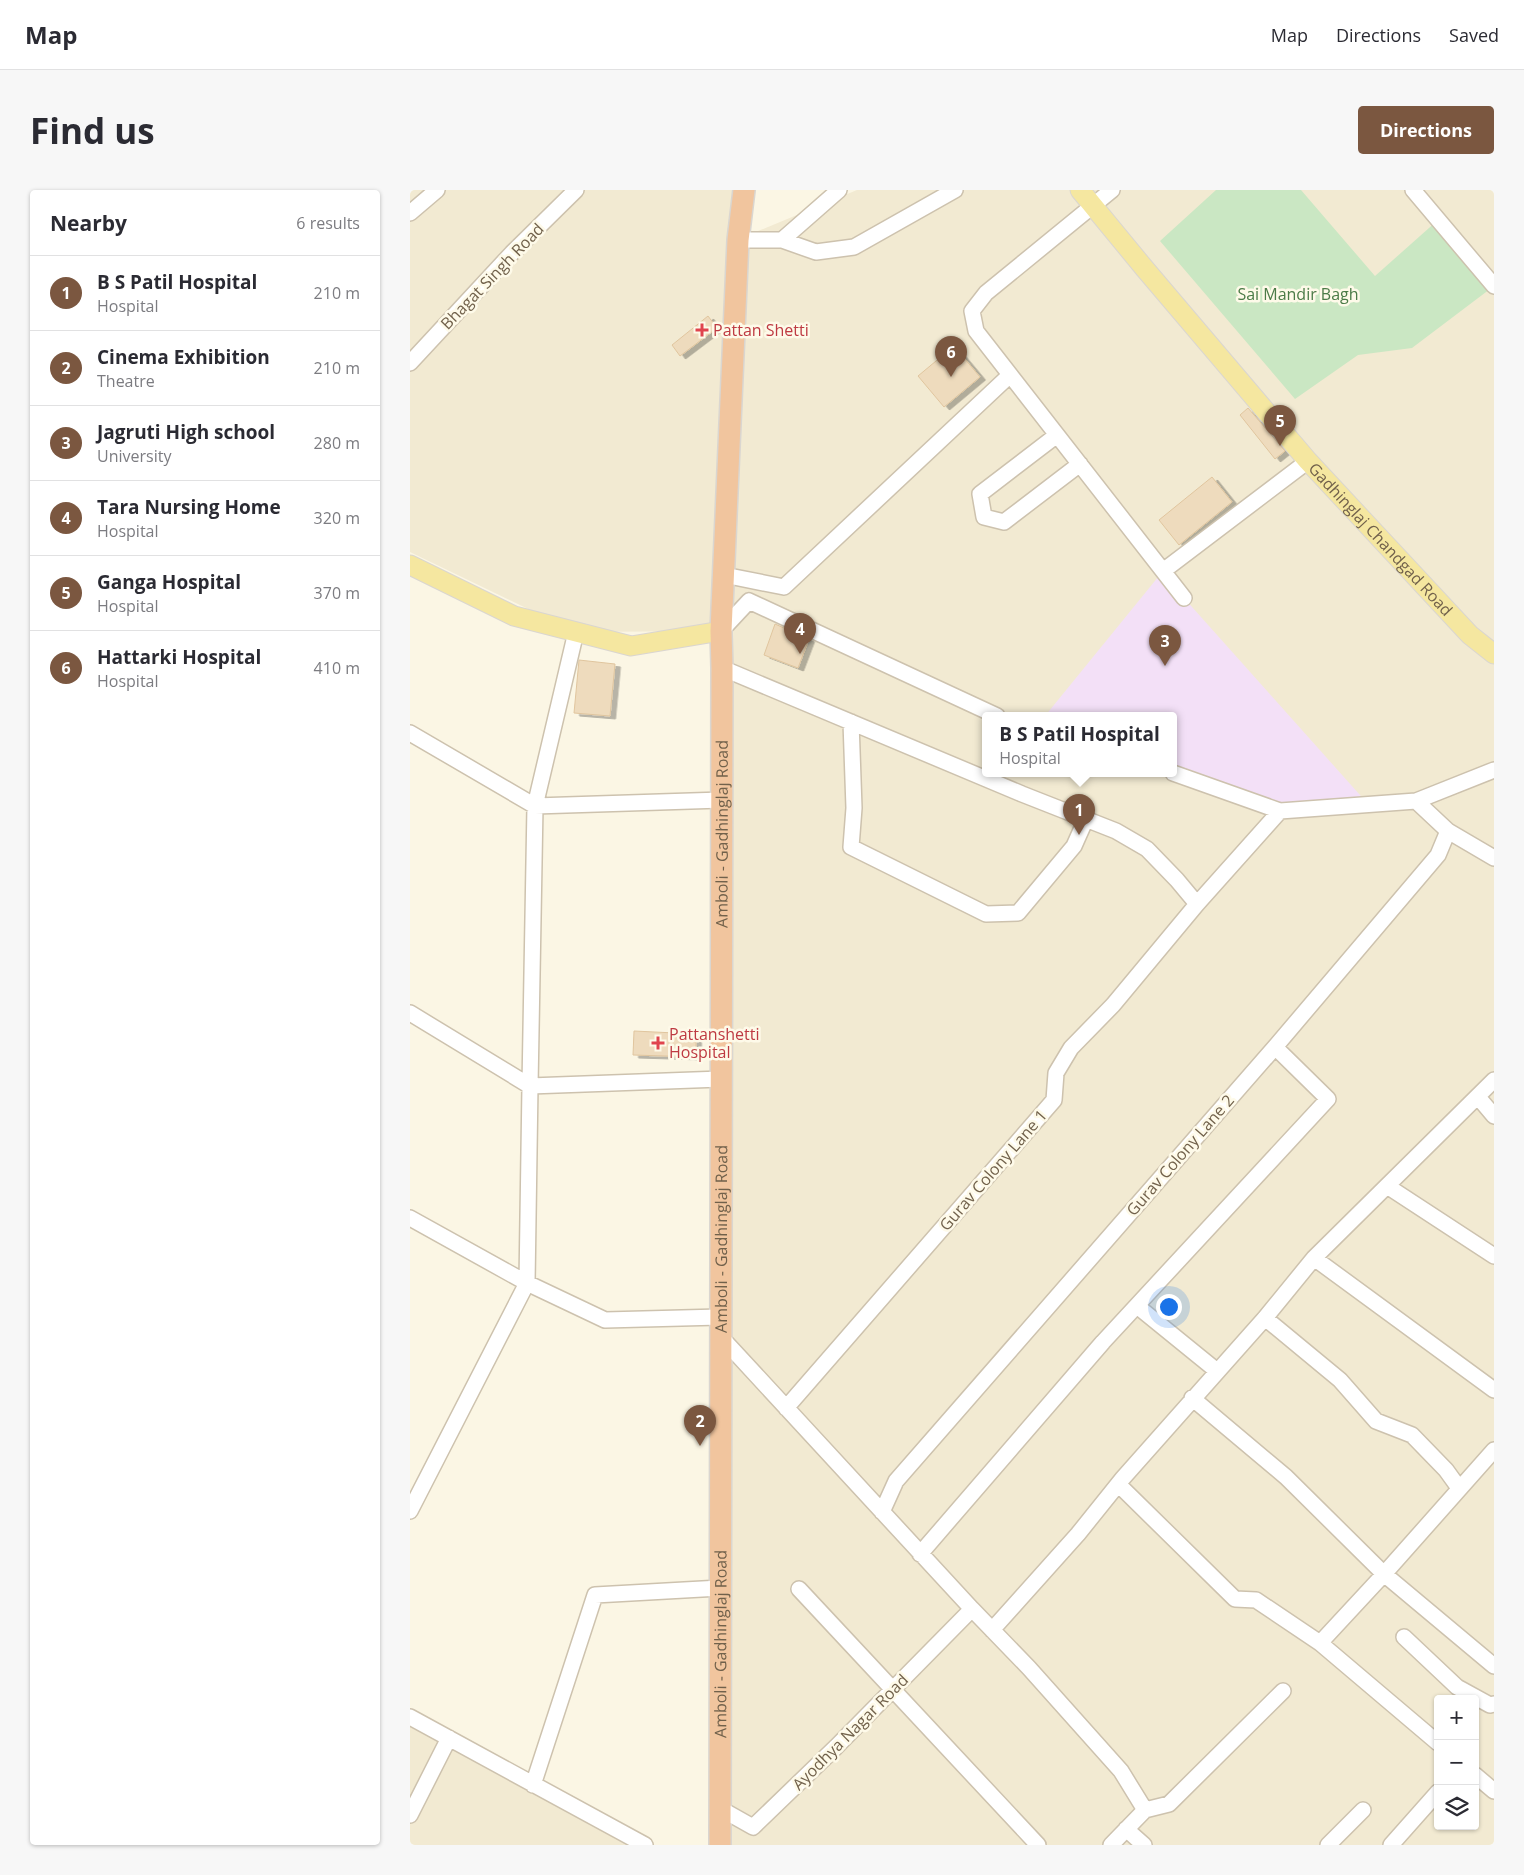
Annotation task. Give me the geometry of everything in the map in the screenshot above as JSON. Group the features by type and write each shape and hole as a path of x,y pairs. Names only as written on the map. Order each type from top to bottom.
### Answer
{"highway":[{"name":"Amboli - Gadhinglaj Road","path":"720,1845 721,632 738,240 744,190"}],"main road":[{"name":"Gadhinglaj Chandgad Road","path":"1080,190 1308,460 1470,634 1494,654"},
{"path":"410,565 514,616 631,646 721,632"}],"street":[{"path":"410,213 437,190"},
{"name":"Bhagat Singh Road","path":"410,363 512,254 576,190"},
{"path":"782,240 839,190"},
{"path":"738,240 782,240 816,252 854,247 955,190"},
{"path":"1112,190 986,293 972,311 976,332 1184,598"},
{"path":"1412,190 1494,286"},
{"path":"724,575 784,588 1010,375"},
{"path":"1057,435 980,494 984,517 1004,522 1080,464"},
{"path":"1163,571 1308,460"},
{"path":"721,632 749,600 988,712"},
{"path":"410,1510 527,1283 535,806 576,632"},
{"path":"722,668 982,776"},
{"path":"851,722 854,808 851,847 986,914 1018,913 1074,846 1086,819"},
{"path":"410,733 535,806 722,800"},
{"path":"1177,774 1280,811 1416,800 1494,770"},
{"path":"984,777 1116,831 1147,849 1197,904"},
{"path":"1416,800 1448,830 1494,858"},
{"name":"Gurav Colony Lane 1","path":"786,1408 1054,1100 1056,1073 1070,1048 1113,1005 1197,904 1280,811"},
{"name":"Gurav Colony Lane 2","path":"882,1512 896,1481 1275,1047 1438,855 1448,830"},
{"path":"410,1013 530,1086 721,1079"},
{"path":"920,1554 1137,1306 1328,1099 1275,1047"},
{"path":"992,1630 1078,1534 1192,1398 1265,1318 1314,1258 1494,1080"},
{"path":"1478,1097 1494,1116"},
{"path":"1387,1186 1494,1256"},
{"path":"410,1218 527,1283 604,1320 720,1327 786,1408 920,1554 1029,1668 1121,1771 1146,1810"},
{"path":"1314,1258 1494,1390"},
{"path":"1137,1306 1217,1370"},
{"path":"1265,1318 1340,1380 1376,1421 1412,1435 1446,1470 1459,1488"},
{"path":"1192,1398 1286,1477 1384,1574 1494,1666"},
{"path":"1320,1643 1494,1450"},
{"path":"1118,1484 1235,1600 1256,1600 1320,1643 1434,1740"},
{"path":"533,1785 595,1595 720,1588"},
{"path":"799,1589 1038,1845"},
{"name":"Ayodhya Nagar Road","path":"721,1809 752,1827 836,1747 972,1609"},
{"path":"1404,1637 1457,1687 1490,1705 1494,1704"},
{"path":"1111,1845 1146,1810 1169,1804 1283,1691"},
{"path":"410,1717 645,1845"},
{"path":"410,1815 449,1738"},
{"path":"1479,1778 1494,1791"},
{"path":"1391,1845 1434,1797"},
{"path":"1328,1845 1363,1810"},
{"path":"1126,1830 1144,1845"}],"shaded area":[{"path":"410,190 744,190 739,239 857,190 1494,190 1494,1845 714,1845 720,1656 738,263 721,631 576,632 410,552"},
{"path":"1163,571 1184,598 1368,804 1280,811 1177,774 1177,712 1048,712"},
{"path":"410,1717 645,1845 410,1845"}],"green space":[{"name":"Sai Mandir Bagh","path":"1216,190 1301,190 1375,276 1438,220 1494,286 1412,348 1358,355 1295,399 1160,241"}],"building":[{"path":"708,316 717,328 680,356 672,345"},
{"path":"954,346 980,377 944,407 918,376"},
{"path":"1248,408 1285,451 1275,459 1240,415"},
{"path":"1212,477 1232,502 1179,545 1159,520"},
{"path":"775,624 809,639 798,668 764,655"},
{"path":"579,660 615,664 610,716 574,713"},
{"path":"634,1031 696,1034 696,1057 633,1055"}],"place":[{"name":"Pattan Shetti","path":"702,330"},
{"name":"Hattarki Hospital","path":"951,377"},
{"name":"Ganga Hospital","path":"1280,446"},
{"name":"Tara Nursing Home","path":"800,654"},
{"name":"Jagruti High school","path":"1165,666"},
{"name":"B S Patil Hospital","path":"1079,835"},
{"name":"Pattanshetti Hospital","path":"658,1043"},
{"name":"Cinema Exhibition","path":"700,1446"}]}
